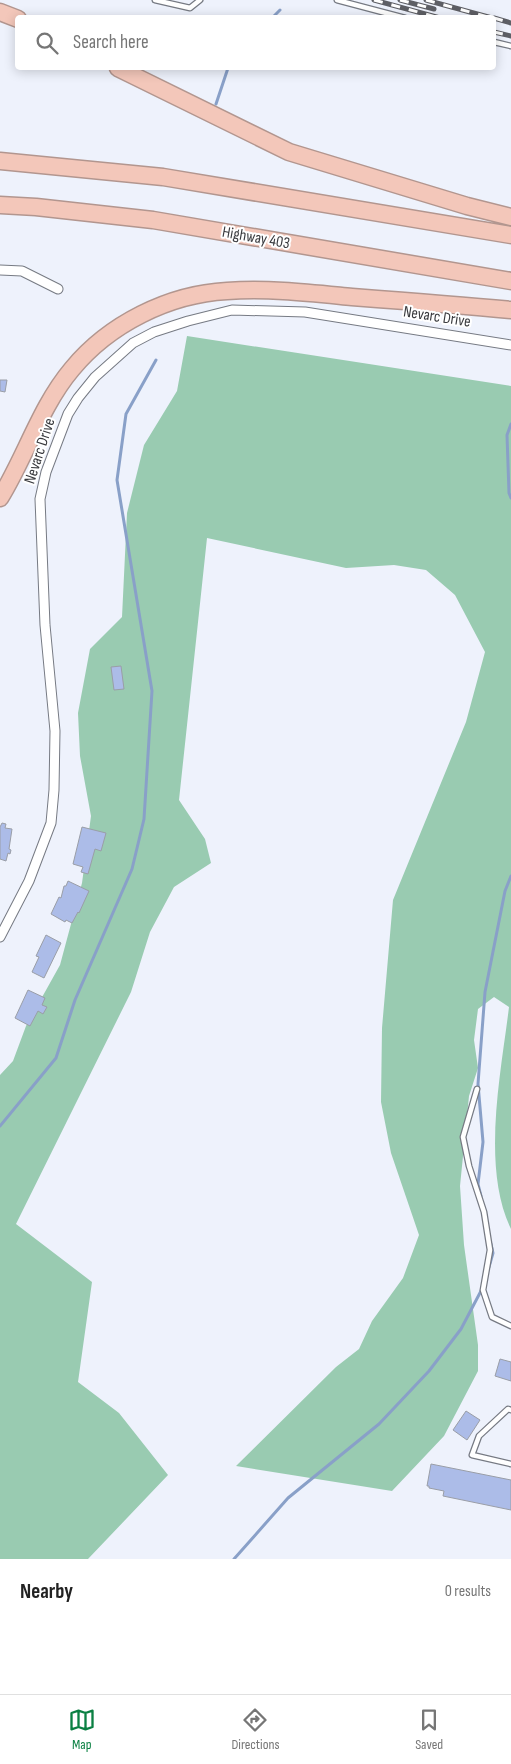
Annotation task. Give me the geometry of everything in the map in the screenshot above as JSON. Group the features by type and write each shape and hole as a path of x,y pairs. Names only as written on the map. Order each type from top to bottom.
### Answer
{"highway":[{"path":"0,12 15,18"},
{"path":"122,70 289,152 467,206 511,217"},
{"path":"0,161 163,177 511,235"},
{"name":"Highway 403","path":"0,205 36,207 153,220 511,282"},
{"path":"0,498 42,416 60,384 73,367 114,330 132,319 167,304 188,297 217,292 268,290 511,310"}],"street":[{"path":"0,270 22,271 58,289"},
{"name":"Nevarc Drive","path":"0,938 29,882 51,824 54,790 55,730 45,616 40,499 46,472 68,414 95,377 133,343 154,332 232,310 305,312 511,345"}],"lane":[{"path":"155,0 190,8 200,0"},
{"path":"337,0 394,15"},
{"path":"496,42 511,46"},
{"path":"477,1089 464,1137 469,1166 484,1212 490,1250 483,1290 492,1317 511,1326"},
{"path":"511,1410 508,1409 479,1436 472,1455 511,1464"}],"green space":[{"path":"187,336 511,386 511,1229 502,1204 497,1177 495,1149 498,1090 509,1007 494,997 478,1009 474,1040 478,1068 469,1096 460,1186 464,1245 478,1345 478,1371 444,1436 392,1491 236,1466 336,1367 359,1349 372,1321 403,1278 419,1235 391,1153 381,1102 382,1028 393,900 466,722 485,652 455,595 426,570 394,565 346,568 207,538 179,800 205,839 211,863 174,887 150,932 131,992 16,1224 92,1282 78,1382 119,1413 168,1475 88,1559 0,1559 0,1075 13,1061 26,1026 60,965 82,883 91,816 80,756 78,713 90,649 122,617 127,513 144,445 177,391"}],"building":[{"path":"0,380 7,380 5,392 0,391"},
{"path":"121,666 124,689 114,690 111,667"},
{"path":"2,823 6,824 5,828 12,829 9,849 11,850 6,861 0,859 0,827"},
{"path":"82,827 106,833 101,851 95,849 88,874 81,872 83,867 73,864"},
{"path":"68,881 89,891 72,923 66,920 65,922 51,914 59,897 61,898 64,886 66,886"},
{"path":"46,935 61,943 44,978 32,972 39,957 36,956"},
{"path":"28,990 45,998 42,1005 47,1007 43,1014 38,1011 30,1026 15,1018"},
{"path":"500,1359 511,1362 511,1381 495,1376"},
{"path":"466,1411 480,1420 467,1440 453,1430"},
{"path":"431,1464 511,1480 511,1510 443,1496 444,1491 429,1488 427,1486"}],"waterway":[{"path":"275,15 280,10"},
{"path":"216,104 227,70"},
{"path":"0,1126 56,1058 75,1000 132,869 144,819 152,691 117,480 126,414 156,360"},
{"path":"511,424 507,435 509,493 511,498"},
{"path":"481,1196 478,1184 483,1142 478,1084 485,992 505,891 511,876"},
{"path":"489,1267 493,1253 491,1244"},
{"path":"234,1559 288,1498 379,1424 429,1371 461,1329 482,1289"}],"railway":[{"path":"374,0 429,15"},
{"path":"400,0 434,9"},
{"path":"426,0 481,15"},
{"path":"496,19 511,23"},
{"path":"496,32 511,36"}]}
